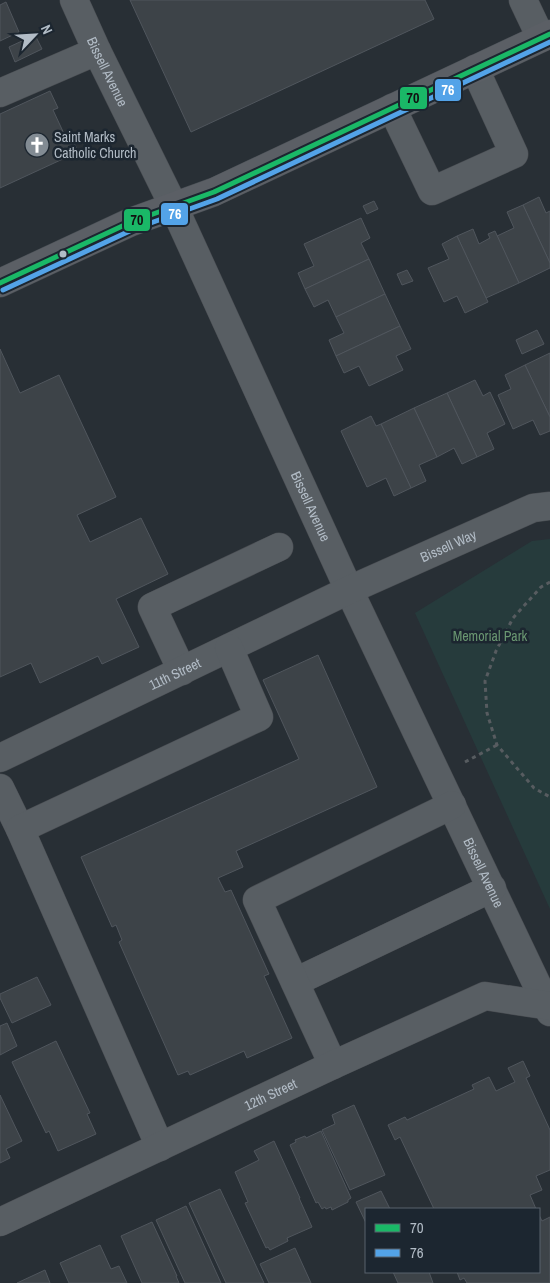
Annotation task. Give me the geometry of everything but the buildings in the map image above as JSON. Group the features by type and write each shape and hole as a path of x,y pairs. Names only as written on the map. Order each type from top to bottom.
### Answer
{"main road":[{"path":"0,282 131,222 214,192 546,36"}],"street":[{"name":"Bissell Avenue","path":"74,0 174,207 350,590 549,1007"},
{"path":"523,0 546,36"},
{"path":"0,93 97,51"},
{"path":"392,108 432,191 514,154 474,69"},
{"name":"Bissell Way","path":"350,590 533,508 550,506"},
{"path":"182,671 152,607 279,547"},
{"name":"11th Street","path":"0,758 350,590"},
{"path":"20,829 259,717 229,648"},
{"path":"0,788 20,829 160,1146"},
{"path":"333,1066 257,900 452,805"},
{"path":"295,982 492,888"},
{"name":"12th Street","path":"0,1222 485,996 549,1007"}],"path":[{"path":"550,582 541,587 514,618 496,651 485,681 487,713 497,745 534,788 550,797"}],"green space":[{"name":"Memorial Park","path":"550,539 550,909 415,613 532,541"}],"transit line":[{"name":"70","path":"0,283 131,222 214,192 550,34"},
{"name":"76","path":"3,290 134,229 217,199 550,42"}],"place":[{"name":"Saint Marks Catholic Church","path":"37,145"}]}
